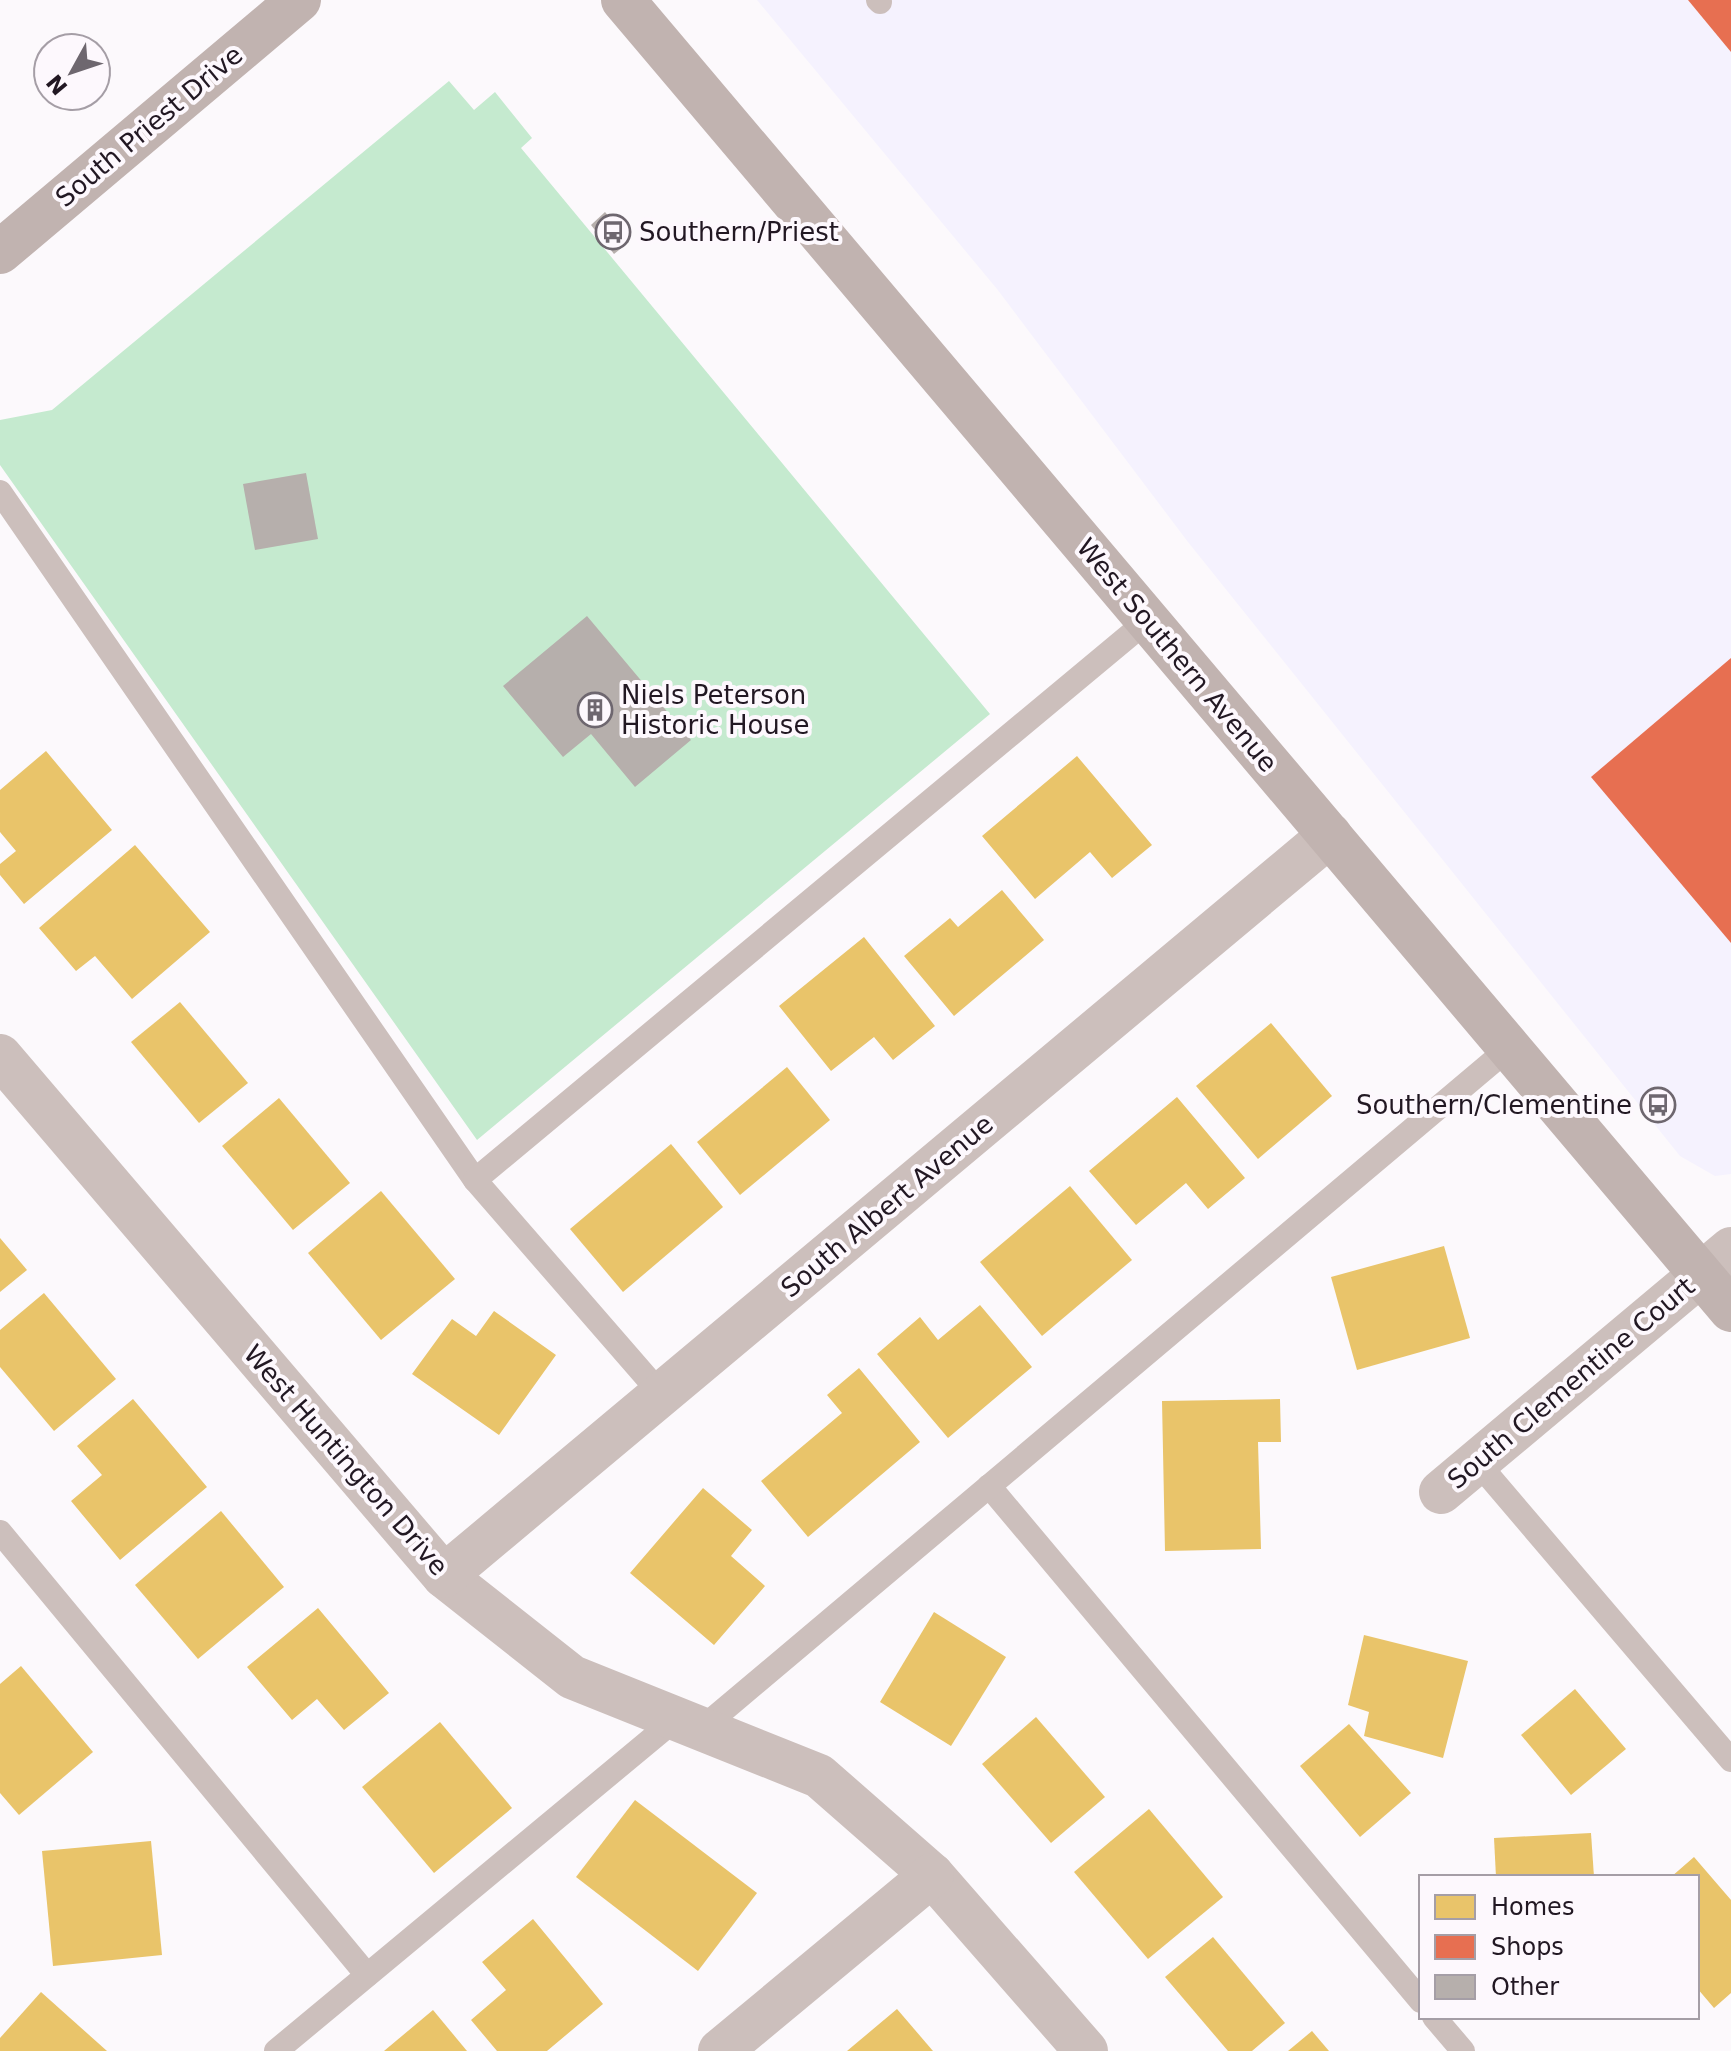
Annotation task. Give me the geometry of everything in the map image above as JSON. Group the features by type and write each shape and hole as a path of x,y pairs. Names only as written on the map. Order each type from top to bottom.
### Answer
{"main road":[{"name":"South Priest Drive","path":"0,252 299,0"},
{"name":"West Southern Avenue","path":"623,0 1509,1048 1716,1262 1731,1310"}],"street":[{"name":"South Albert Avenue","path":"444,1576 1330,835"},
{"name":"West Huntington Drive","path":"0,1056 444,1576 572,1677 819,1776 932,1875 1086,2051"},
{"name":"South Clementine Court","path":"1441,1492 1716,1262"},
{"path":"720,2051 932,1875"}],"lane":[{"path":"0,492 475,1180 661,1394"},
{"path":"475,1180 1148,620"},
{"path":"276,2051 367,1975 989,1486 1509,1048"},
{"path":"1477,1462 1731,1760"},
{"path":"989,1486 1419,1999"},
{"path":"0,1532 367,1975"},
{"path":"1436,2019 1463,2051"}],"shaded area":[{"path":"757,0 1731,0 1731,1174 1715,1176 1680,1156 1188,542 997,289"}],"green space":[{"path":"449,81 474,110 495,92 532,138 521,148 990,714 477,1140 0,465 0,420 52,410"}],"building: Homes":[{"path":"46,751 112,830 24,904 0,875 0,864 16,851 0,832 0,790"},
{"path":"1077,756 1152,845 1112,878 1090,852 1035,899 982,836"},
{"path":"135,845 210,932 132,999 95,956 76,971 39,928"},
{"path":"1002,890 1044,940 954,1016 904,956 950,918 958,927"},
{"path":"864,937 935,1026 893,1060 874,1037 831,1071 779,1006"},
{"path":"180,1002 248,1083 199,1123 131,1042"},
{"path":"1271,1023 1332,1096 1258,1159 1196,1086"},
{"path":"787,1067 830,1120 740,1195 697,1142"},
{"path":"1177,1097 1245,1178 1208,1209 1186,1183 1136,1225 1089,1171"},
{"path":"279,1098 350,1183 293,1230 222,1146"},
{"path":"671,1144 723,1207 623,1292 570,1229"},
{"path":"1070,1186 1132,1260 1042,1336 980,1262"},
{"path":"381,1191 455,1279 381,1340 308,1253"},
{"path":"0,1238 27,1270 0,1292"},
{"path":"1444,1246 1470,1338 1357,1370 1331,1277"},
{"path":"44,1293 116,1379 54,1431 0,1367 0,1330"},
{"path":"980,1305 1032,1367 948,1438 877,1354 920,1317 938,1340"},
{"path":"494,1311 556,1355 499,1435 412,1374 452,1319 476,1336"},
{"path":"859,1368 920,1442 808,1537 761,1481 842,1413 827,1395"},
{"path":"133,1399 207,1487 120,1560 71,1501 102,1475 77,1446"},
{"path":"1280,1399 1281,1442 1258,1442 1261,1549 1165,1551 1162,1401"},
{"path":"703,1488 752,1530 731,1556 765,1586 714,1645 630,1573"},
{"path":"221,1511 284,1587 198,1659 135,1585"},
{"path":"318,1608 389,1693 344,1730 317,1699 292,1720 247,1667"},
{"path":"934,1612 1006,1657 951,1746 880,1702"},
{"path":"1364,1635 1468,1661 1443,1758 1364,1736 1369,1712 1348,1705"},
{"path":"21,1666 93,1752 19,1815 0,1793 0,1684"},
{"path":"1575,1689 1626,1749 1571,1795 1521,1735"},
{"path":"1036,1717 1105,1797 1051,1843 982,1764"},
{"path":"440,1722 512,1808 434,1873 362,1787"},
{"path":"1349,1724 1411,1793 1360,1837 1300,1766"},
{"path":"635,1800 757,1893 698,1971 576,1877"},
{"path":"1149,1809 1223,1897 1148,1959 1074,1872"},
{"path":"1591,1833 1594,1875 1496,1875 1494,1838"},
{"path":"151,1841 162,1955 53,1966 42,1851"},
{"path":"1694,1857 1731,1900 1731,1993 1714,2008 1699,1990 1699,1875 1673,1875"},
{"path":"533,1919 603,2004 547,2051 497,2051 471,2020 506,1990 482,1962"},
{"path":"1213,1937 1285,2023 1252,2051 1228,2051 1165,1977"},
{"path":"41,1992 107,2051 0,2051 0,2038"},
{"path":"897,2009 933,2051 847,2051"},
{"path":"433,2010 467,2051 384,2051"},
{"path":"1312,2031 1329,2051 1288,2051"}],"building: Shops":[{"path":"1688,0 1731,0 1731,52"},
{"path":"1731,658 1731,943 1591,777"}],"building: Other":[{"path":"605,212 629,242 614,254 591,225"},
{"path":"306,473 318,539 255,550 243,484"},
{"name":"Niels Peterson Historic House","path":"587,616 691,740 635,787 591,734 563,757 503,686"}],"place":[{"name":"Southern/Priest","path":"613,232"},
{"name":"Niels Peterson Historic House","path":"595,710"},
{"name":"Southern/Clementine","path":"1658,1105"}]}
